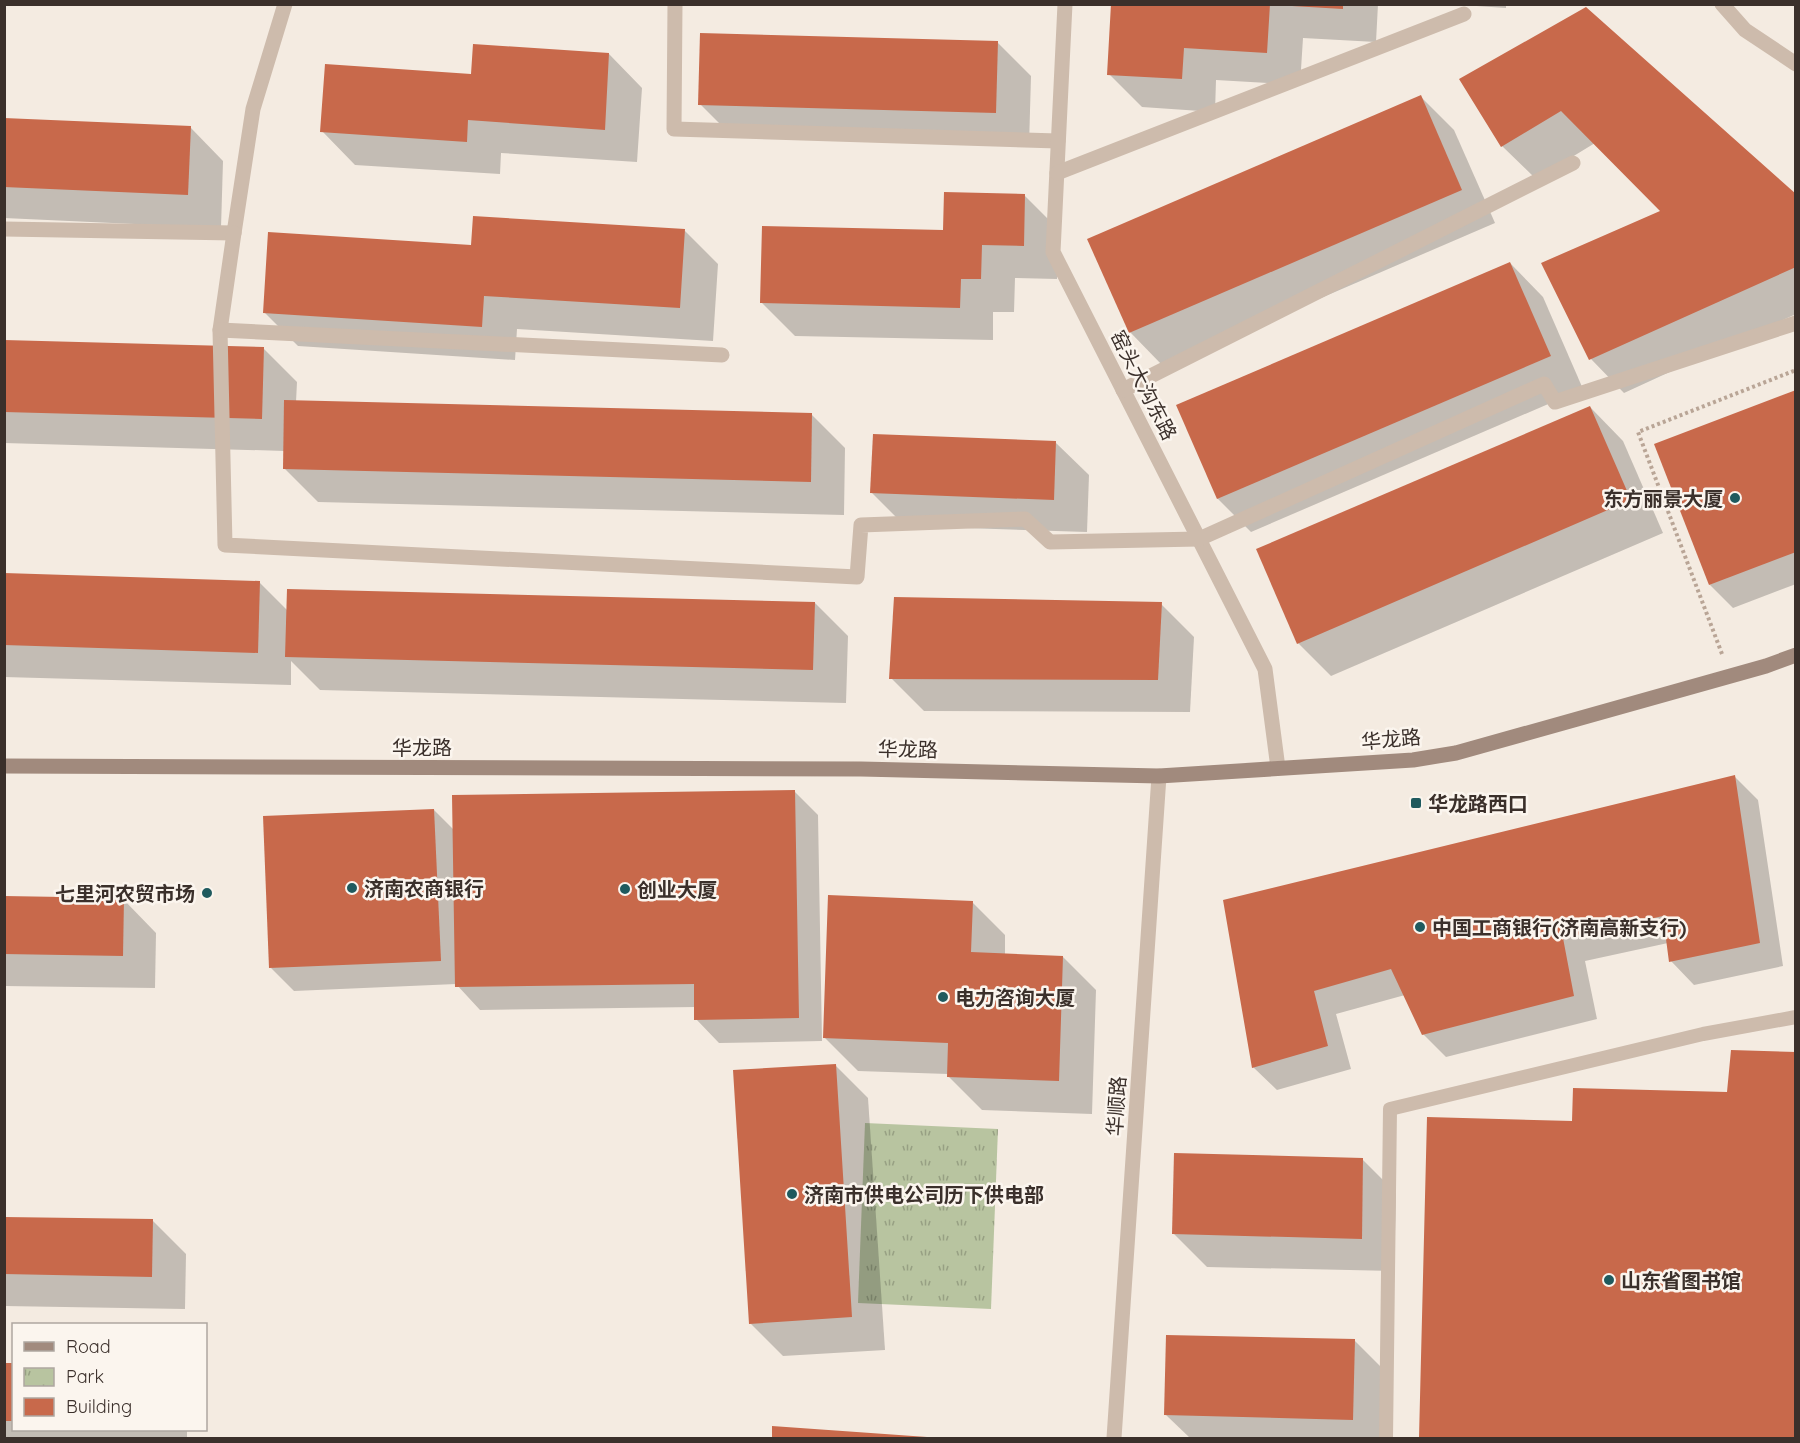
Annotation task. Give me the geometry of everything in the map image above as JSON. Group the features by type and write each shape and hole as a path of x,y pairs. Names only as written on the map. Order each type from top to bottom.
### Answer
{"main road":[{"name":"华龙路","path":"4,766 861,769 1160,776 1413,760 1456,753 1730,676 1796,655"}],"street":[{"path":"285,4 253,109 220,330 225,545 857,577 861,525 1025,519 1050,542 1199,539 1544,384 1555,402 1796,323"},
{"path":"675,4 674,129 1058,141"},
{"name":"窑头大沟东路","path":"1065,4 1053,252 1265,669 1278,768"},
{"path":"1722,4 1745,30 1796,64"},
{"path":"1057,173 1464,14"},
{"path":"1123,390 1573,164"},
{"path":"4,229 234,233"},
{"path":"220,330 722,355"},
{"name":"华顺路","path":"1114,1438 1160,776"}],"lane":[{"path":"1386,1438 1390,1109 1703,1034 1796,1017"}],"path":[{"path":"1730,676 1638,432 1796,370"}],"green space":[{"path":"865,1123 998,1129 991,1309 858,1303"}],"building":[{"path":"1111,4 1270,4 1267,53 1184,48 1182,79 1107,75"},
{"path":"1292,4 1343,4 1343,9 1292,6"},
{"path":"1586,7 1796,194 1796,267 1589,360 1541,263 1660,211 1561,111 1501,147 1459,79"},
{"path":"700,33 998,41 996,113 698,105"},
{"path":"473,44 609,53 605,130 468,120 467,142 320,132 325,64 471,74"},
{"path":"1421,95 1462,190 1129,333 1087,239"},
{"path":"4,118 191,126 188,195 4,187"},
{"path":"944,192 1025,194 1024,246 982,245 981,279 961,279 960,308 760,303 762,226 943,230"},
{"path":"473,216 685,229 680,308 484,296 482,327 263,313 268,232 471,245"},
{"path":"1510,262 1551,356 1217,499 1176,405"},
{"path":"4,340 264,347 262,419 4,412"},
{"name":"东方丽景大厦","path":"1796,390 1796,552 1709,585 1654,444"},
{"path":"284,400 812,413 811,482 283,469"},
{"path":"1590,406 1631,500 1297,644 1256,549"},
{"path":"873,434 1056,441 1054,500 870,493"},
{"path":"4,573 260,581 258,653 4,645"},
{"path":"287,589 815,602 813,670 285,657"},
{"path":"894,597 1162,602 1158,680 889,679"},
{"name":"中国工商银行(济南高新支行)","path":"1735,775 1760,943 1669,962 1663,916 1563,938 1574,996 1422,1035 1391,969 1314,991 1328,1046 1252,1068 1223,900"},
{"name":"创业大厦","path":"795,790 799,1018 694,1020 694,984 455,987 452,795"},
{"name":"济南农商银行","path":"434,809 441,961 269,968 263,816"},
{"name":"电力咨询大厦","path":"828,895 973,901 971,952 1063,956 1059,1081 947,1077 948,1043 823,1038"},
{"path":"4,896 124,898 123,956 4,954"},
{"name":"山东省图书馆","path":"1731,1050 1796,1052 1796,1438 1419,1438 1427,1117 1572,1121 1573,1088 1727,1092"},
{"name":"济南市供电公司历下供电部","path":"836,1064 852,1317 749,1324 733,1070"},
{"path":"1174,1153 1363,1158 1362,1239 1172,1234"},
{"path":"4,1217 153,1219 152,1277 4,1274"},
{"path":"1166,1335 1355,1339 1353,1420 1164,1415"},
{"path":"4,1363 12,1363 12,1421 4,1421"},
{"path":"772,1426 927,1437 927,1438 772,1438"}],"place":[{"name":"东方丽景大厦","path":"1735,498"},
{"name":"华龙路西口","path":"1416,803"},
{"name":"济南农商银行","path":"352,888"},
{"name":"创业大厦","path":"625,889"},
{"name":"七里河农贸市场","path":"207,893"},
{"name":"中国工商银行(济南高新支行)","path":"1420,927"},
{"name":"电力咨询大厦","path":"943,997"},
{"name":"济南市供电公司历下供电部","path":"792,1194"},
{"name":"山东省图书馆","path":"1609,1280"}]}
